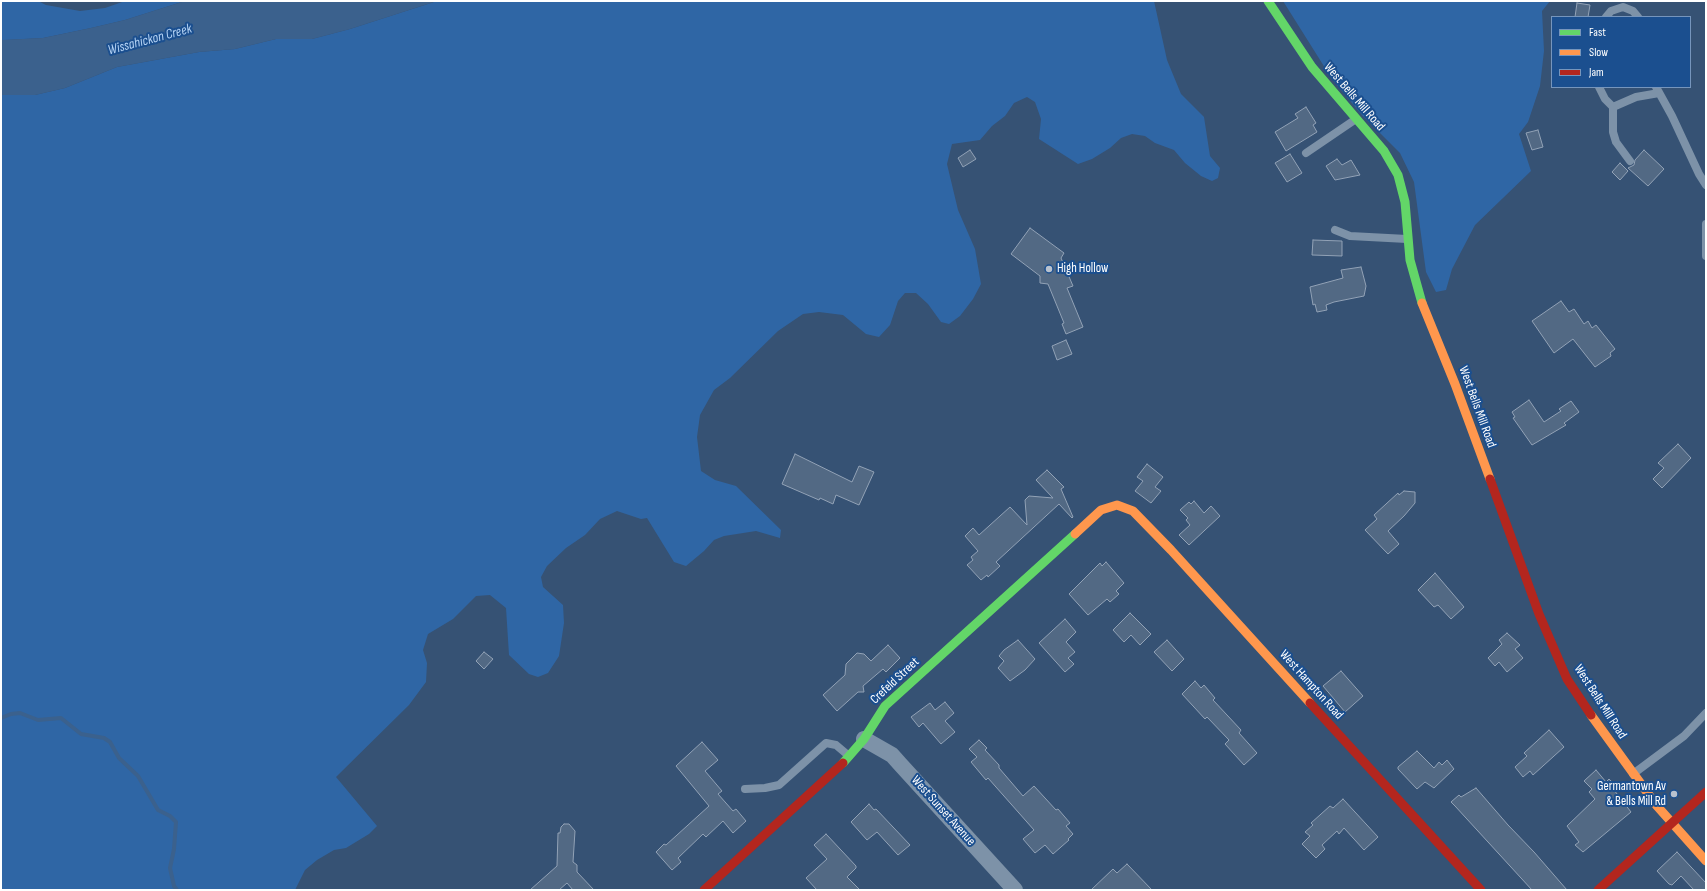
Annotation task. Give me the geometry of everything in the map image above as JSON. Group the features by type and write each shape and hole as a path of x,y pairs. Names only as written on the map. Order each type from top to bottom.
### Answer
{"street":[{"name":"West Bells Mill Road","path":"1268,1 1312,67 1384,151 1398,175 1405,202 1410,260 1422,302 1455,384 1552,647 1575,693 1633,774 1672,823 1706,861"},
{"name":"Crefeld Street","path":"704,890 850,756 864,739 877,716 886,706 1101,510 1117,505"},
{"name":"West Hampton Road","path":"1117,505 1133,511 1171,550 1481,890"},
{"name":"West Sunset Avenue","path":"864,739 892,755 1015,890"},
{"path":"1598,890 1706,792"}],"lane":[{"path":"1607,16 1610,11 1623,7 1633,11 1637,16"},
{"path":"1600,88 1605,99 1613,107 1613,132 1616,142 1630,161"},
{"path":"1613,107 1657,90 1706,185"},
{"path":"1306,153 1340,132 1356,119"},
{"path":"1706,224 1706,256"},
{"path":"1335,230 1350,236 1408,239"},
{"path":"1633,774 1684,736 1706,713"},
{"path":"745,789 765,788 779,785 826,743 836,745 850,756"}],"shaded area":[{"path":"1,1 38,1 46,5 80,11 105,8 125,1 185,1 125,20 91,28 43,38 1,40"},
{"path":"437,1 1154,1 1167,60 1181,94 1204,117 1210,156 1220,168 1218,178 1212,181 1201,176 1185,163 1174,150 1155,143 1145,136 1132,134 1121,138 1110,148 1092,159 1078,164 1039,139 1041,119 1035,102 1027,97 1014,103 1005,116 992,126 980,140 952,144 947,164 958,210 975,249 981,284 973,299 960,316 949,324 941,322 928,304 916,293 905,293 898,301 890,325 879,337 866,334 843,315 819,312 803,314 778,331 730,378 714,390 700,415 697,437 701,471 715,480 736,486 781,530 780,538 756,531 724,536 714,540 704,551 686,566 674,562 647,518 641,519 617,511 600,519 585,535 566,548 547,566 541,577 543,587 563,605 564,623 559,656 548,673 538,677 529,674 509,655 506,608 490,595 476,596 453,619 428,634 423,650 427,663 426,682 409,705 336,777 377,826 369,834 346,848 334,850 317,860 305,870 295,890 1,890 1,95 35,95 65,88 117,67 199,52 235,49 276,39 312,39 350,29"},
{"path":"1283,1 1550,1 1542,11 1544,51 1540,86 1528,122 1519,134 1531,171 1475,225 1452,269 1446,290 1436,292 1426,272 1414,182 1400,153 1362,115 1332,79"}],"water":[{"name":"Wissahickon Creek","path":"185,1 437,1 350,29 312,39 276,39 235,49 199,52 117,67 65,88 35,95 1,95 1,40 43,38 91,28 125,20"}],"building":[{"path":"1577,3 1590,5 1588,16 1575,16"},
{"path":"1306,107 1316,123 1313,125 1317,132 1286,151 1275,132 1298,118 1295,114"},
{"path":"1538,130 1543,147 1532,150 1526,133"},
{"path":"970,150 976,159 963,167 958,158"},
{"path":"1644,150 1664,169 1648,186 1628,168 1634,165 1635,160"},
{"path":"1290,154 1302,173 1287,182 1275,163"},
{"path":"1337,159 1342,165 1351,160 1360,175 1335,180 1326,166"},
{"path":"1620,163 1628,171 1620,180 1612,172"},
{"name":"High Hollow","path":"1030,228 1064,253 1061,258 1073,286 1067,288 1083,327 1066,334 1062,324 1064,323 1048,284 1040,283 1040,276 1011,254"},
{"path":"1313,240 1342,241 1342,256 1312,255"},
{"path":"1361,267 1366,286 1364,296 1334,302 1326,305 1327,310 1317,312 1315,304 1313,305 1310,287 1343,278 1341,270"},
{"path":"1561,301 1569,312 1574,309 1584,324 1588,321 1592,328 1596,325 1615,349 1610,353 1611,356 1595,367 1573,339 1554,353 1532,321"},
{"path":"1066,340 1072,354 1057,360 1052,346"},
{"path":"1529,400 1544,422 1561,411 1559,409 1571,401 1579,412 1564,423 1566,425 1532,445 1513,418 1515,417 1512,412"},
{"path":"1678,444 1691,458 1662,488 1653,479 1664,468 1658,463"},
{"path":"795,454 852,482 859,466 874,472 859,505 836,495 833,504 820,498 819,500 782,484"},
{"path":"1147,464 1163,477 1155,487 1161,491 1151,503 1135,491 1143,481 1137,477"},
{"path":"1047,470 1064,487 1061,489 1073,517 1072,518 1059,504 996,562 1000,566 988,577 987,575 981,580 967,565 973,560 971,557 978,551 965,536 973,528 979,535 1010,507 1027,525 1025,500 1029,496 1053,498 1036,480"},
{"path":"1404,491 1415,492 1415,503 1388,531 1399,544 1388,554 1365,530 1377,519 1374,515 1398,493 1399,495"},
{"path":"1194,501 1204,513 1211,506 1220,516 1189,545 1179,535 1190,525 1186,520 1188,518 1180,510 1189,502 1191,504"},
{"path":"1106,562 1124,583 1116,591 1119,594 1110,602 1107,599 1088,615 1069,594 1100,563 1102,566"},
{"path":"1435,573 1464,607 1451,619 1438,605 1434,607 1418,590"},
{"path":"1130,613 1151,634 1140,645 1131,635 1124,642 1113,630"},
{"path":"1065,619 1076,632 1066,642 1075,652 1068,658 1074,664 1065,672 1039,643"},
{"path":"1507,633 1520,645 1515,649 1523,658 1507,672 1499,662 1495,666 1488,658 1502,644 1499,640"},
{"path":"1018,640 1035,659 1025,670 1010,681 998,668 1004,661 999,656 1004,650"},
{"path":"1167,640 1184,659 1172,671 1154,652"},
{"path":"888,645 900,658 886,672 883,669 863,686 864,692 858,692 837,711 823,695 845,675 846,664 857,653 864,654 871,661"},
{"path":"484,652 493,659 484,669 476,661"},
{"path":"1341,671 1363,696 1345,712 1323,686"},
{"path":"1195,681 1201,688 1204,685 1215,698 1213,700 1241,730 1239,733 1257,753 1244,765 1225,744 1229,740 1207,717 1205,719 1182,694"},
{"path":"945,702 954,713 945,721 955,732 941,744 923,723 919,727 911,717 930,703 935,710"},
{"path":"1549,730 1564,747 1533,775 1530,771 1523,777 1515,767 1527,756 1524,753"},
{"path":"979,740 987,748 985,750 999,765 999,768 1023,796 1034,786 1070,823 1066,826 1073,834 1068,839 1069,840 1053,854 1045,845 1035,853 1023,839 1034,830 988,778 986,780 971,762 977,757 969,749"},
{"path":"702,742 718,760 705,771 722,791 718,794 733,811 736,809 746,821 733,833 723,821 706,837 703,834 678,858 681,862 672,870 656,852 664,844 666,845 709,806 676,766"},
{"path":"1417,751 1434,768 1439,762 1442,765 1447,760 1454,769 1434,788 1425,782 1417,789 1398,769 1398,767"},
{"path":"1596,770 1606,782 1609,779 1617,787 1614,790 1631,812 1583,852 1575,845 1579,842 1567,826 1595,799 1589,792 1592,789 1584,781"},
{"path":"1476,788 1567,890 1532,890 1451,802 1459,795 1461,797"},
{"path":"1343,799 1378,837 1364,850 1344,828 1339,834 1337,831 1322,845 1325,849 1316,858 1302,844 1310,836 1305,832 1313,825 1311,823 1330,806 1333,808"},
{"path":"869,804 874,810 876,809 910,845 898,855 877,832 867,840 851,822"},
{"path":"564,824 569,824 575,831 573,862 577,865 577,872 594,890 573,890 567,883 559,890 530,890 557,866 558,833 560,833 561,827"},
{"path":"826,834 856,866 856,868 847,877 860,890 817,890 806,878 827,859 814,845"},
{"path":"1677,852 1706,883 1706,890 1694,890 1681,876 1672,885 1669,884 1657,871"},
{"path":"1127,864 1152,890 1091,890 1113,869 1117,873"}],"waterway":[{"path":"1,718 11,714 20,713 38,720 61,718 81,734 104,738 110,742 119,758 138,776 158,810 170,816 176,822 174,849 170,868 174,886 177,890"}],"traffic: fast":[{"path":"1268,1 1312,67 1384,151 1398,175 1405,202 1410,260 1422,303"},
{"path":"843,763 864,739 885,706 1075,534"}],"traffic: slow":[{"path":"1422,303 1455,384 1490,479"},
{"path":"1075,534 1101,510 1117,505 1133,511 1171,550 1310,703"},
{"path":"1591,715 1657,806 1706,861"}],"traffic: jam":[{"path":"1490,479 1539,614 1567,679 1591,715"},
{"path":"1310,703 1481,890"},
{"path":"704,890 843,763"},
{"path":"1598,890 1706,792"}],"place":[{"name":"High Hollow","path":"1049,269"},
{"name":"Germantown Av & Bells Mill Rd","path":"1674,794"}]}
